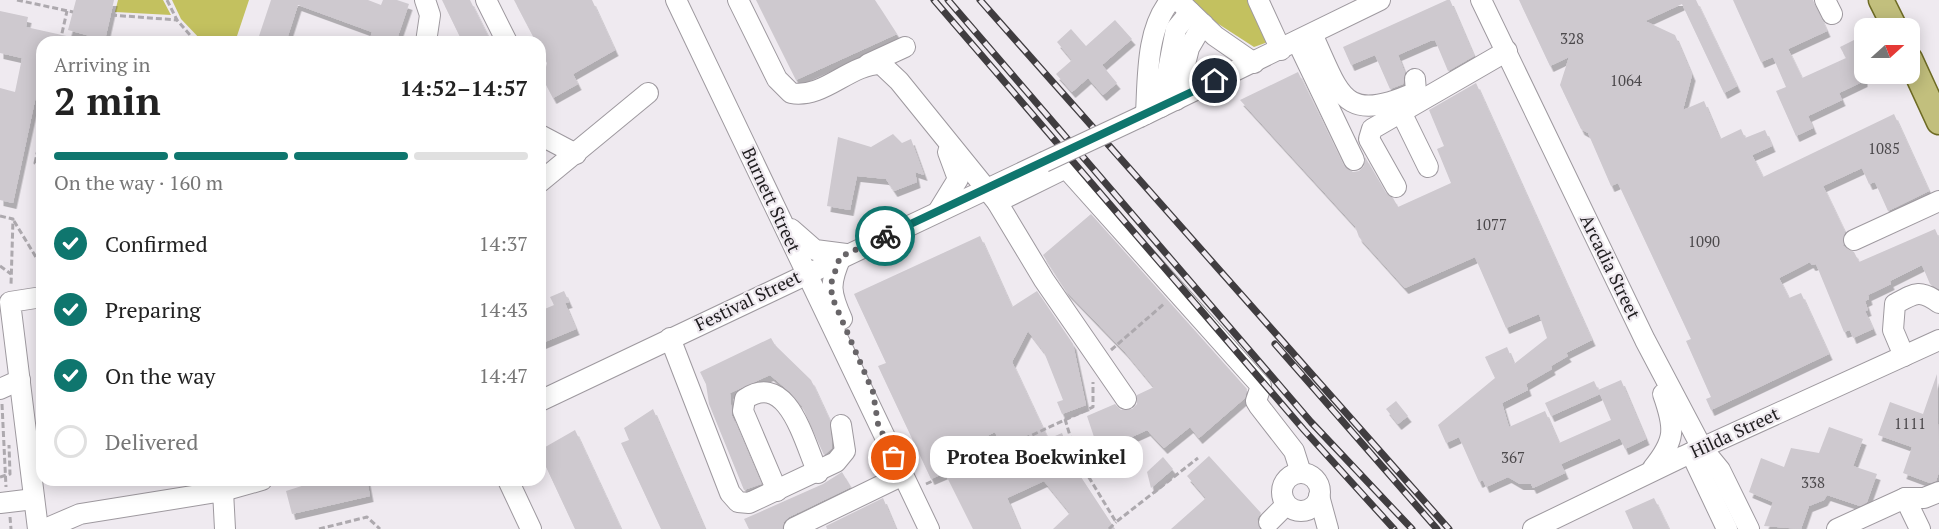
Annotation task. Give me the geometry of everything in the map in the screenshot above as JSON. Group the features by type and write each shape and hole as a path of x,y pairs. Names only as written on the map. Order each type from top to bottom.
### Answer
{"main road":[{"path":"1881,0 1890,18"},
{"path":"1920,81 1939,122"}],"street":[{"path":"425,0 430,15 427,36"},
{"path":"486,0 504,36"},
{"name":"Burnett Street","path":"676,0 906,483 921,527"},
{"path":"738,0 777,79 791,93 812,92 905,47"},
{"path":"1155,109 1154,31 1159,15 1171,0"},
{"path":"1258,0 1297,42 1345,100 1354,104 1373,105 1393,102 1416,92 1415,80"},
{"name":"Festival Street","path":"546,398 939,210 992,195 1044,162 1254,63 1380,0"},
{"name":"Arcadia Street","path":"1481,0 1645,340 1692,452 1718,529"},
{"path":"1155,109 1176,29 1190,12 1254,63"},
{"path":"1297,42 1354,160"},
{"path":"1396,187 1369,139 1369,133 1400,110 1507,51"},
{"path":"868,64 881,64 899,81 992,195 1044,280 1126,399"},
{"path":"546,177 648,93"},
{"path":"1400,110 1428,167"},
{"path":"939,210 958,179 941,132"},
{"path":"546,138 576,154"},
{"path":"992,195 1066,168 1179,291 1261,386 1256,400 1258,406 1294,451 1305,458 1328,529"},
{"path":"1854,240 1939,201"},
{"path":"780,219 815,250 844,255 831,284 832,297 873,392 878,424"},
{"path":"1904,356 1893,330 1895,304 1914,294 1926,294 1939,303"},
{"path":"36,298 10,302 8,385 34,500 38,529"},
{"path":"670,338 730,493 738,502 749,503 818,473 836,462 845,451 842,425"},
{"path":"1645,340 1669,410 1672,428 1669,448 1649,473"},
{"name":"Hilda Street","path":"1533,529 1692,452 1939,340"},
{"path":"777,491 743,411 745,399 756,392 768,390 779,395 787,405 818,473"},
{"path":"1692,452 1727,529"},
{"path":"1692,452 1741,529"},
{"name":"Arcadia Street","path":"1692,452 1720,470 1749,529"},
{"path":"1311,482 1287,479 1282,494 1296,507 1313,514 1321,529"},
{"path":"1269,522 1296,507 1312,507 1311,482"},
{"path":"794,528 906,483"},
{"path":"45,529 80,514 223,486 225,529"},
{"path":"511,486 531,529"},
{"path":"1837,529 1905,498 1924,498 1939,492"},
{"path":"1905,498 1920,529"},
{"path":"4,502 34,500"}],"path":[{"path":"17,0 73,12"},
{"path":"167,0 177,20 191,36"},
{"path":"61,36 67,11"},
{"path":"111,15 177,20"},
{"path":"0,216 13,219 36,259"},
{"path":"10,302 13,219"},
{"path":"0,266 11,274"},
{"path":"906,483 1093,407 1093,367 1179,291"},
{"path":"8,385 1,397 4,502 11,529"},
{"path":"1065,419 1076,456 1116,522"},
{"path":"1109,529 1198,458"},
{"path":"319,529 367,517 380,529"}],"shaded area":[{"path":"118,0 163,0 171,15 115,12"},
{"path":"172,0 249,0 237,36 197,36 181,19"},
{"path":"1189,0 1248,0 1268,42 1254,47 1203,14"}],"building":[{"path":"76,0 114,0 106,36 90,36 68,30"},
{"path":"271,0 368,0 381,5 383,0 397,0 409,4 398,36 371,36 372,32 298,5 288,36 259,36"},
{"path":"442,0 470,0 488,36 460,36"},
{"path":"514,0 592,0 615,50 573,74 578,84 553,98 546,85 546,36 533,36"},
{"path":"756,0 875,0 897,34 796,80"},
{"path":"1450,0 1474,56 1448,71 1435,40 1430,41 1398,55 1405,73 1403,84 1390,89 1375,55 1351,65 1343,47"},
{"path":"1519,0 1696,0 1737,86 1724,93 1682,4 1645,21 1675,35 1692,75 1683,110 1704,101 1720,139 1741,129 1745,138 1765,130 1772,146 1752,155 1763,177 1894,114 1929,191 1888,211 1875,182 1869,184 1862,168 1823,186 1845,232 1843,246 1854,252 1859,262 1935,229 1939,238 1939,289 1930,284 1922,265 1890,281 1891,284 1868,295 1869,299 1865,301 1868,310 1865,311 1873,329 1853,338 1850,330 1844,332 1816,264 1812,265 1810,262 1779,278 1789,298 1801,293 1829,354 1711,410 1706,399 1711,397 1686,341 1691,339 1618,183 1611,186 1588,133 1581,129 1560,85 1569,57 1550,66"},
{"path":"1733,0 1813,0 1827,31 1788,49 1802,78 1846,58 1840,47 1854,40 1854,84 1858,84 1839,93 1842,100 1808,116 1813,128 1796,136 1776,91 1786,87 1773,57 1761,62"},
{"path":"0,11 28,17 26,27 66,36 36,36 36,96 13,203 0,200 0,88 15,92 22,58 0,53"},
{"path":"1115,20 1132,39 1102,65 1117,83 1103,95 1088,78 1072,92 1056,74 1072,60 1057,42 1071,29 1086,46"},
{"path":"1298,72 1344,166 1353,172 1359,171 1364,166 1365,157 1386,193 1393,198 1398,207 1451,183 1437,149 1444,146 1429,110 1476,83 1592,340 1566,353 1568,356 1551,366 1552,369 1526,384 1528,390 1502,403 1509,427 1545,411 1559,443 1611,420 1600,394 1551,416 1545,403 1594,381 1598,390 1621,380 1646,439 1625,449 1620,438 1561,464 1565,473 1533,488 1531,484 1520,484 1508,477 1486,487 1483,480 1479,482 1459,437 1446,443 1438,425 1495,378 1485,357 1507,347 1514,364 1547,338 1539,314 1506,328 1475,257 1405,288 1359,237 1355,226 1240,100"},
{"path":"893,134 902,143 911,139 924,175 915,172 917,182 894,191 886,179 857,176 850,210 827,206 838,137 871,147"},
{"path":"1091,214 1247,389 1245,398 1199,438 1190,427 1164,448 1147,430 1099,452 1087,416 1115,404 1121,410 1132,409 1137,404 1137,395 1154,387 1125,352 1066,291 1043,255"},
{"path":"980,236 1012,307 1037,291 1073,344 1086,405 1062,414 1057,402 1063,400 1044,352 1028,331 1012,362 1048,439 1062,433 1075,468 1115,529 1053,529 1070,513 1044,481 1007,498 1020,529 973,529 945,473 931,479 878,366 886,363 854,294","holes":["995,432 1006,456 984,466 973,443"]},
{"path":"564,291 569,302 565,303 576,329 546,342 546,308 554,305 550,297"},
{"path":"771,338 775,345 811,380 830,421 832,448 824,455 802,406 770,375 730,393 732,416 761,484 744,490 709,404 706,384 700,372"},
{"path":"1937,374 1939,472 1936,481 1930,483 1903,473 1912,447 1878,435 1890,402 1923,414"},
{"path":"1396,401 1408,416 1398,424 1386,409"},
{"path":"653,409 705,529 661,529 621,443 629,440 624,428"},
{"path":"1829,427 1863,439 1853,466 1877,474 1867,502 1860,506 1827,495 1824,500 1809,506 1801,529 1764,526 1773,502 1749,492 1761,458 1784,467 1791,448 1819,453"},
{"path":"575,430 621,529 575,529 546,467 546,447"},
{"path":"1209,456 1261,513 1257,519 1260,529 1171,529 1206,498 1187,476"},
{"path":"1163,457 1173,469 1151,488 1147,472"},
{"path":"842,472 851,487 789,517 782,529 749,529 744,519 823,484"},
{"path":"302,486 368,486 370,496 292,514 286,491"},
{"path":"883,498 896,529 827,529 826,526"},
{"path":"1654,498 1669,529 1633,529 1625,511"}],"railway":[{"path":"934,0 1304,430 1394,529"},
{"path":"948,0 1311,422 1412,529"},
{"path":"980,0 1449,529"},
{"path":"1275,344 1437,529"}],"way so far":[{"path":"885,236 840,257 831,284 832,297 873,392 878,424 894,458"}],"place":[{"name":"Protea Boekwinkel","path":"894,458"}],"route":[{"path":"885,236 1215,81"}]}
